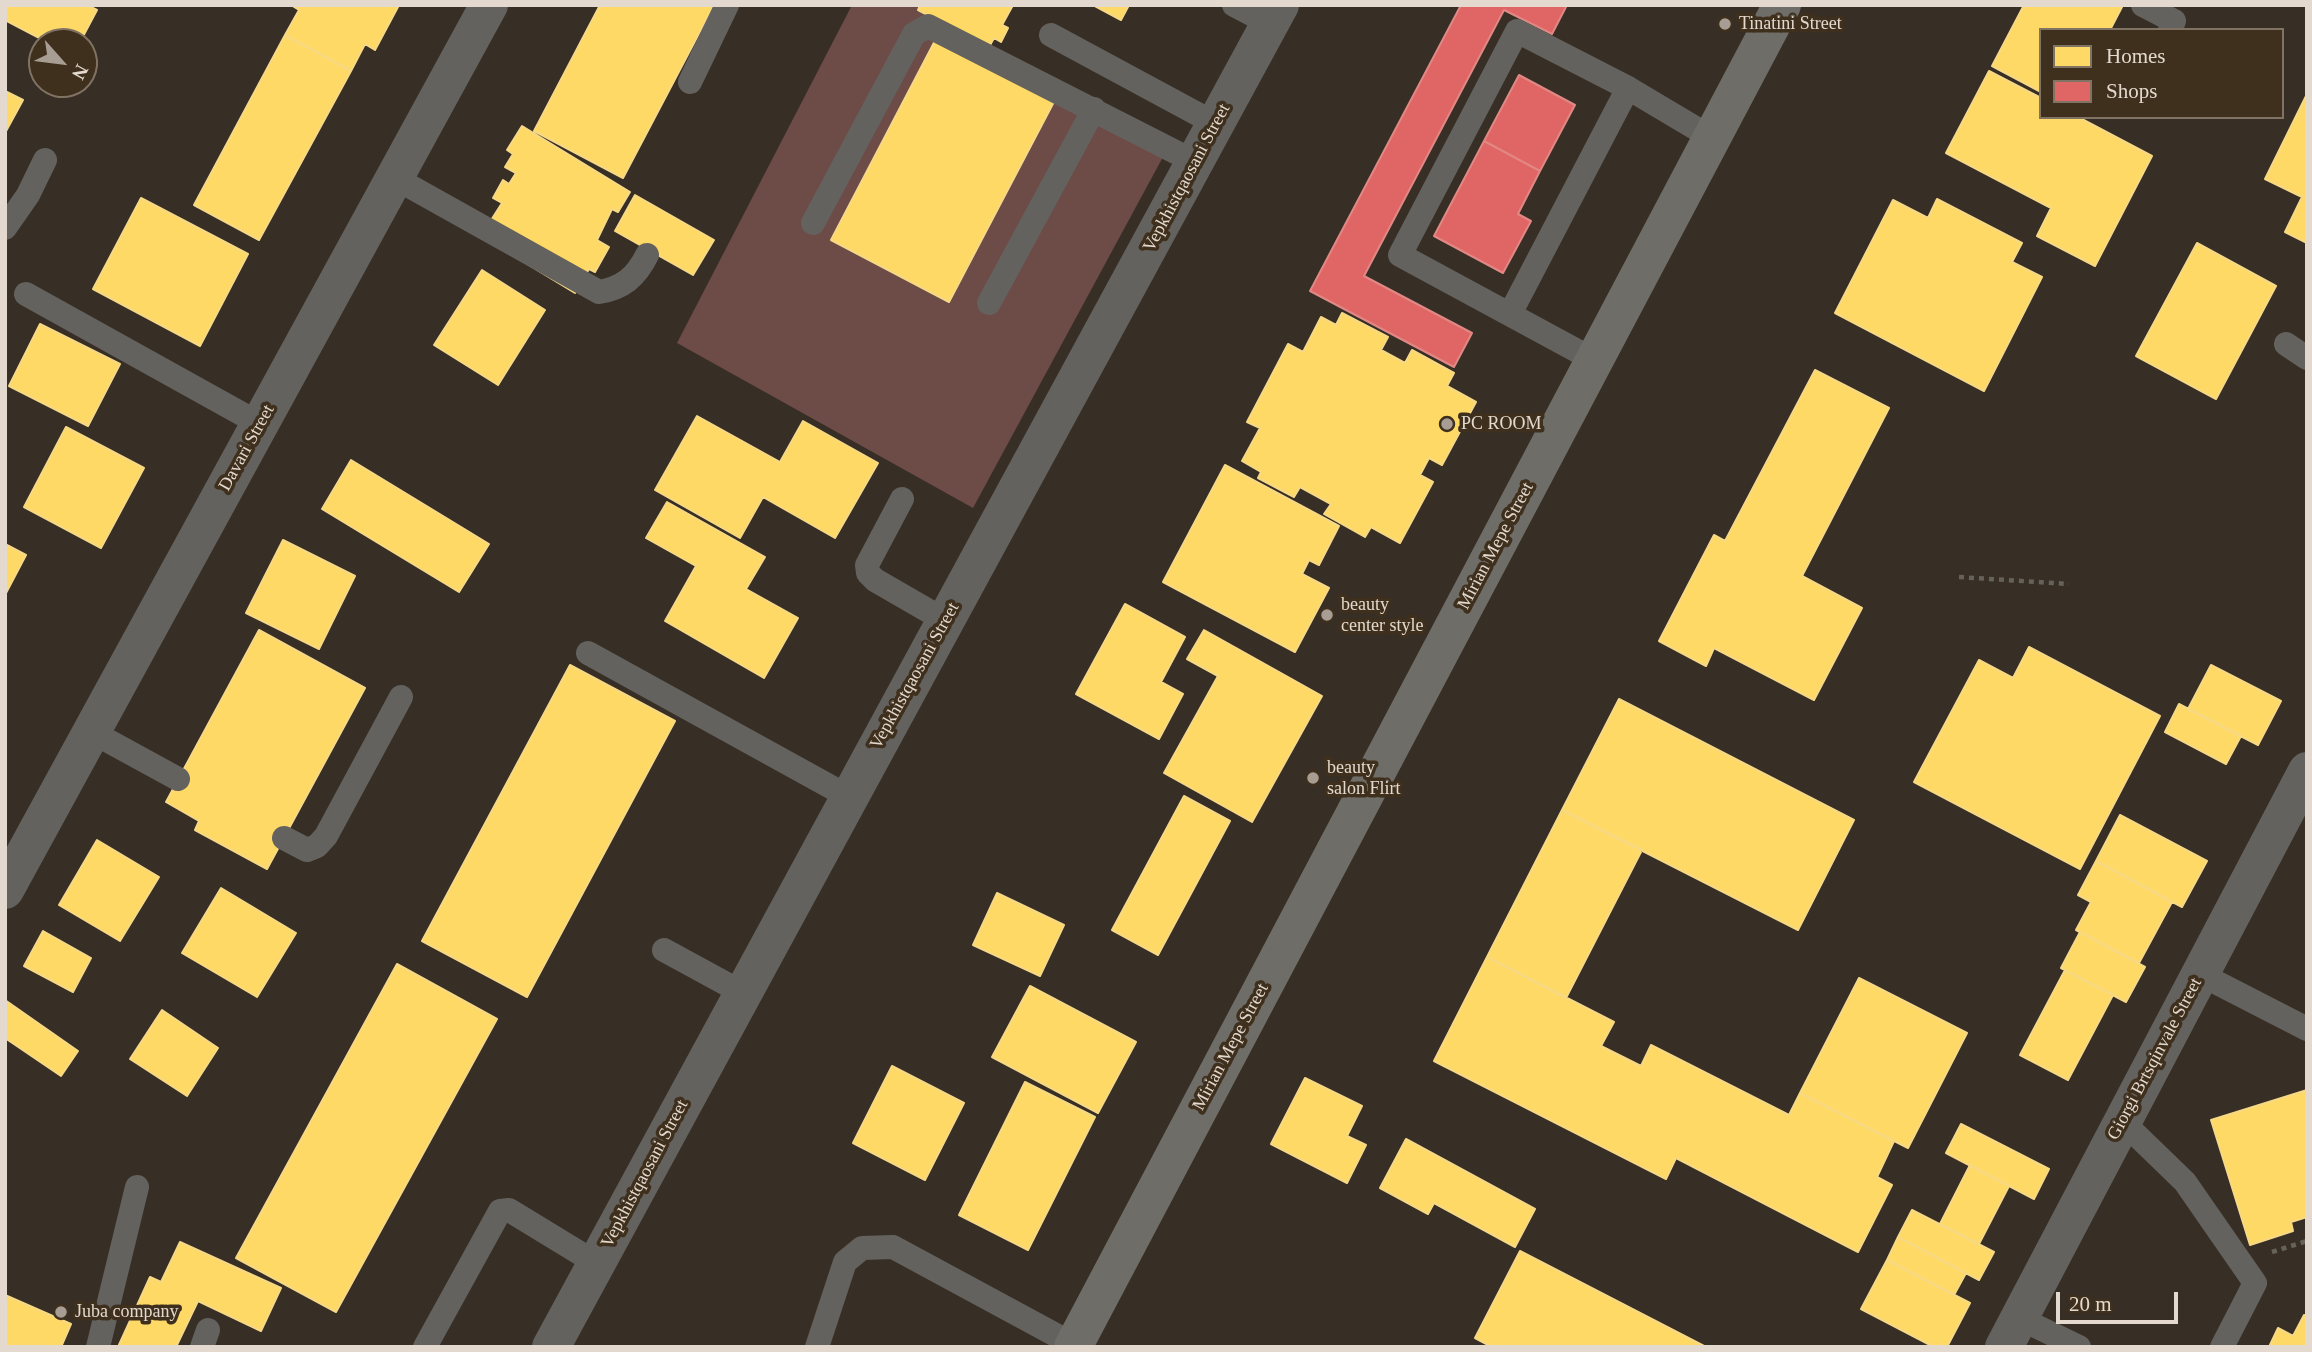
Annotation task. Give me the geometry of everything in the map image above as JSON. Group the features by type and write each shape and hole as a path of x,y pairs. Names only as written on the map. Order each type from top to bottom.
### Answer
{"main road":[{"name":"Mirian Mepe Street","path":"1075,1346 1782,5"}],"street":[{"name":"Davari Street","path":"5,890 489,5"},
{"name":"Vepkhistqaosani Street","path":"551,1347 1275,15"},
{"name":"Giorgi Brtsqinvale Street","path":"2012,1332 2200,974 2302,790"}],"lane":[{"path":"690,82 727,5"},
{"path":"1234,5 1275,15"},
{"path":"2143,5 2174,21 2170,28"},
{"path":"813,223 914,34 928,26 1195,162"},
{"path":"1594,360 1511,312 1400,255 1517,31 1628,88 1712,138"},
{"path":"1051,35 1216,124"},
{"path":"1511,312 1628,88"},
{"path":"989,303 1094,110"},
{"path":"5,228 28,195 45,160"},
{"path":"395,178 599,292 618,288 639,272 647,255"},
{"path":"26,294 260,424"},
{"path":"902,499 867,565 868,573 946,621"},
{"path":"588,653 849,797"},
{"path":"284,838 307,849 317,846 327,836 401,697"},
{"path":"92,732 178,779"},
{"path":"664,950 743,993"},
{"path":"2200,974 2307,1029"},
{"path":"2123,1121 2185,1182 2255,1283 2222,1347"},
{"path":"97,1347 137,1187"},
{"path":"425,1347 500,1210 509,1210 596,1263"},
{"path":"817,1347 845,1262 862,1248 893,1247 1075,1346"},
{"path":"2012,1332 2079,1347"}],"path":[{"path":"1958,577 2069,584"}],"shaded area":[{"path":"852,5 915,5 1170,144 973,508 677,343"}],"building: Homes":[{"path":"7,5 87,5 97,10 87,28 28,28 28,32 5,20"},
{"path":"291,5 399,5 375,50 365,44 351,71 285,35 299,10"},
{"path":"600,5 714,5 623,178 534,131"},
{"path":"920,5 1013,5 1002,25 1008,28 1001,42 994,38 989,47 918,10"},
{"path":"1093,5 1129,5 1121,20"},
{"path":"2024,5 2123,5 2111,28 2039,28 2039,91 1992,66"},
{"path":"285,35 351,71 259,240 194,205"},
{"path":"938,35 1057,96 949,302 831,240"},
{"path":"1989,71 2039,97 2039,119 2082,119 2152,156 2095,266 2037,236 2051,208 1946,153"},
{"path":"5,91 23,100 5,133"},
{"path":"2307,94 2307,243 2285,232 2302,197 2265,179"},
{"path":"522,126 630,192 618,212 612,209 597,240 609,247 595,272 589,269 575,293 481,236 502,203 493,198 503,180 509,184 516,173 505,167 513,154 507,150"},
{"path":"635,195 714,240 693,275 615,231"},
{"path":"141,198 248,254 200,346 93,289"},
{"path":"1937,199 2022,243 2012,262 2042,277 1984,391 1835,313 1893,200 1928,218"},
{"path":"2197,243 2276,286 2216,399 2136,356"},
{"path":"482,270 545,310 498,385 434,345"},
{"path":"1342,313 1388,337 1381,350 1405,363 1412,350 1454,373 1447,386 1476,402 1442,465 1429,458 1420,475 1433,482 1400,543 1371,527 1365,537 1324,514 1331,504 1300,487 1294,497 1258,478 1261,472 1242,461 1260,428 1247,422 1288,344 1303,352 1321,317 1336,325"},
{"path":"40,324 120,364 88,426 9,386"},
{"path":"1815,370 1889,408 1802,576 1862,608 1814,700 1714,648 1706,666 1659,641 1714,535 1725,541"},
{"path":"697,416 780,462 803,421 878,463 835,538 763,497 740,538 655,490"},
{"path":"66,427 144,468 101,548 24,507"},
{"path":"351,460 489,544 459,592 322,509"},
{"path":"1225,465 1339,526 1319,565 1309,560 1302,574 1329,588 1295,652 1163,582"},
{"path":"667,502 765,557 746,589 798,618 764,678 665,621 696,566 646,538"},
{"path":"283,540 355,576 319,649 246,613"},
{"path":"5,544 26,555 5,595"},
{"path":"1125,604 1185,637 1161,682 1183,694 1159,739 1076,694"},
{"path":"259,630 365,688 267,869 195,830 199,821 166,802"},
{"path":"1204,630 1322,696 1252,822 1164,773 1218,676 1187,659"},
{"path":"2029,647 2160,716 2080,869 1914,782 1979,660 2013,678"},
{"path":"570,665 675,721 527,997 422,941"},
{"path":"2211,665 2281,701 2258,745 2188,709"},
{"path":"1619,699 1854,820 1798,930 1562,810"},
{"path":"2179,704 2241,736 2226,764 2165,732"},
{"path":"1184,796 1230,821 1158,955 1112,930"},
{"path":"1562,810 1642,850 1566,998 1487,957"},
{"path":"2120,815 2207,861 2182,907 2096,861"},
{"path":"97,840 159,877 120,941 59,905"},
{"path":"2096,861 2172,902 2139,963 2076,930 2091,902 2078,895"},
{"path":"221,888 296,933 257,997 182,953"},
{"path":"997,893 1064,925 1040,976 973,945"},
{"path":"43,931 91,958 73,992 24,966"},
{"path":"2080,932 2145,967 2126,1002 2061,968"},
{"path":"1487,957 1614,1022 1601,1046 1641,1066 1651,1045 1789,1115 1800,1093 1894,1141 1877,1177 1892,1185 1858,1252 1676,1158 1666,1179 1434,1061"},
{"path":"397,964 497,1019 336,1312 236,1258"},
{"path":"2065,970 2113,995 2068,1080 2020,1055"},
{"path":"1859,978 1967,1033 1908,1148 1800,1093"},
{"path":"1030,986 1136,1042 1098,1113 992,1057"},
{"path":"5,1000 78,1051 61,1076 5,1038"},
{"path":"162,1010 218,1048 187,1096 130,1059"},
{"path":"892,1066 964,1103 925,1180 853,1143"},
{"path":"1305,1078 1362,1106 1347,1136 1366,1145 1347,1183 1271,1144"},
{"path":"1025,1082 1095,1117 1028,1250 959,1215"},
{"path":"2307,1090 2307,1217 2291,1222 2293,1231 2250,1245 2211,1120"},
{"path":"1961,1124 2049,1169 2034,1199 1946,1153"},
{"path":"1406,1139 1535,1209 1515,1247 1434,1203 1428,1214 1380,1188"},
{"path":"1970,1165 2009,1186 1979,1244 1940,1224"},
{"path":"1912,1210 1994,1252 1979,1280 1898,1237"},
{"path":"1898,1237 1966,1273 1954,1295 1887,1260"},
{"path":"180,1242 281,1288 261,1331 198,1301 176,1347 118,1347 150,1277 161,1282"},
{"path":"1520,1251 1706,1347 1492,1347 1475,1338"},
{"path":"1887,1260 1970,1303 1947,1347 1934,1347 1861,1309"},
{"path":"5,1295 71,1324 61,1347 5,1347"},
{"path":"2304,1315 2307,1316 2307,1347 2269,1347 2278,1328 2293,1336"}],"building: Shops":[{"path":"1461,5 1567,5 1552,34 1504,10 1364,276 1472,333 1454,367 1310,291"},
{"path":"1519,75 1575,105 1540,171 1484,141"},
{"path":"1484,141 1540,171 1518,214 1531,221 1503,273 1434,236"}],"place":[{"name":"Tinatini Street","path":"1725,24"},
{"name":"PC ROOM","path":"1447,424"},
{"name":"beauty center style","path":"1327,615"},
{"name":"beauty salon Flirt","path":"1313,778"},
{"name":"Juba company","path":"61,1312"}]}
